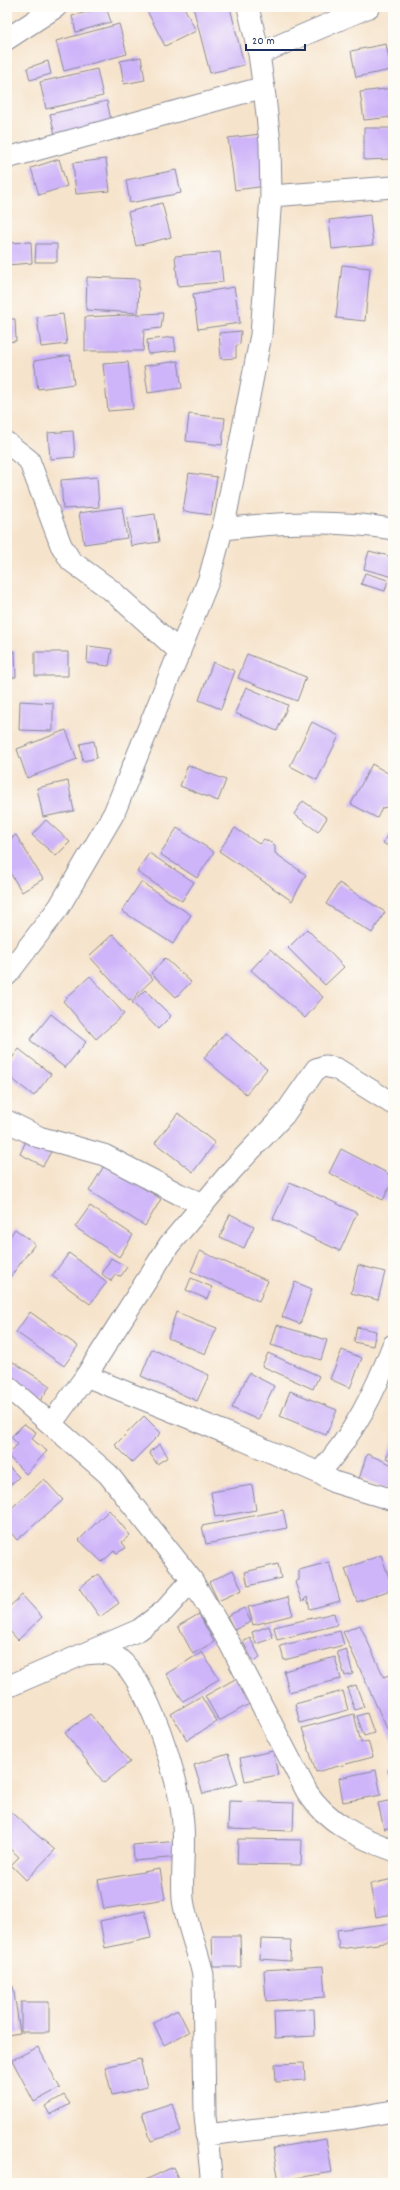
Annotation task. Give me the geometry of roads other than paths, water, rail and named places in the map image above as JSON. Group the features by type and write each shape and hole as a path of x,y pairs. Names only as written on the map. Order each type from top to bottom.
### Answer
{"street":[{"path":"7,39 56,7"},
{"path":"7,975 59,907 114,813 209,579 223,529 261,335 271,196 270,143 264,87 259,54 248,7"},
{"path":"259,54 369,7"},
{"path":"7,158 264,87"},
{"path":"271,196 393,188"},
{"path":"7,443 29,460 62,545 71,561 111,590 180,652"},
{"path":"223,529 261,524 359,524 393,529"},
{"path":"51,1424 86,1376 169,1245 203,1204 284,1115 312,1073 321,1066 337,1069 393,1104"},
{"path":"7,1121 39,1137 104,1155 179,1194 203,1204"},
{"path":"319,1473 336,1455 373,1394 393,1345"},
{"path":"86,1376 234,1436 319,1473 348,1488 393,1500"},
{"path":"7,1386 108,1474 192,1580 230,1644 307,1792 317,1807 329,1819 348,1830 393,1850"},
{"path":"7,1687 47,1668 139,1630 164,1611 192,1580"},
{"path":"84,1654 99,1652 111,1654 119,1659 128,1670 157,1722 176,1781 182,1814 183,1900 199,1954 203,1975 206,2134 211,2174 210,2183"},
{"path":"206,2134 360,2117 393,2111"}]}
